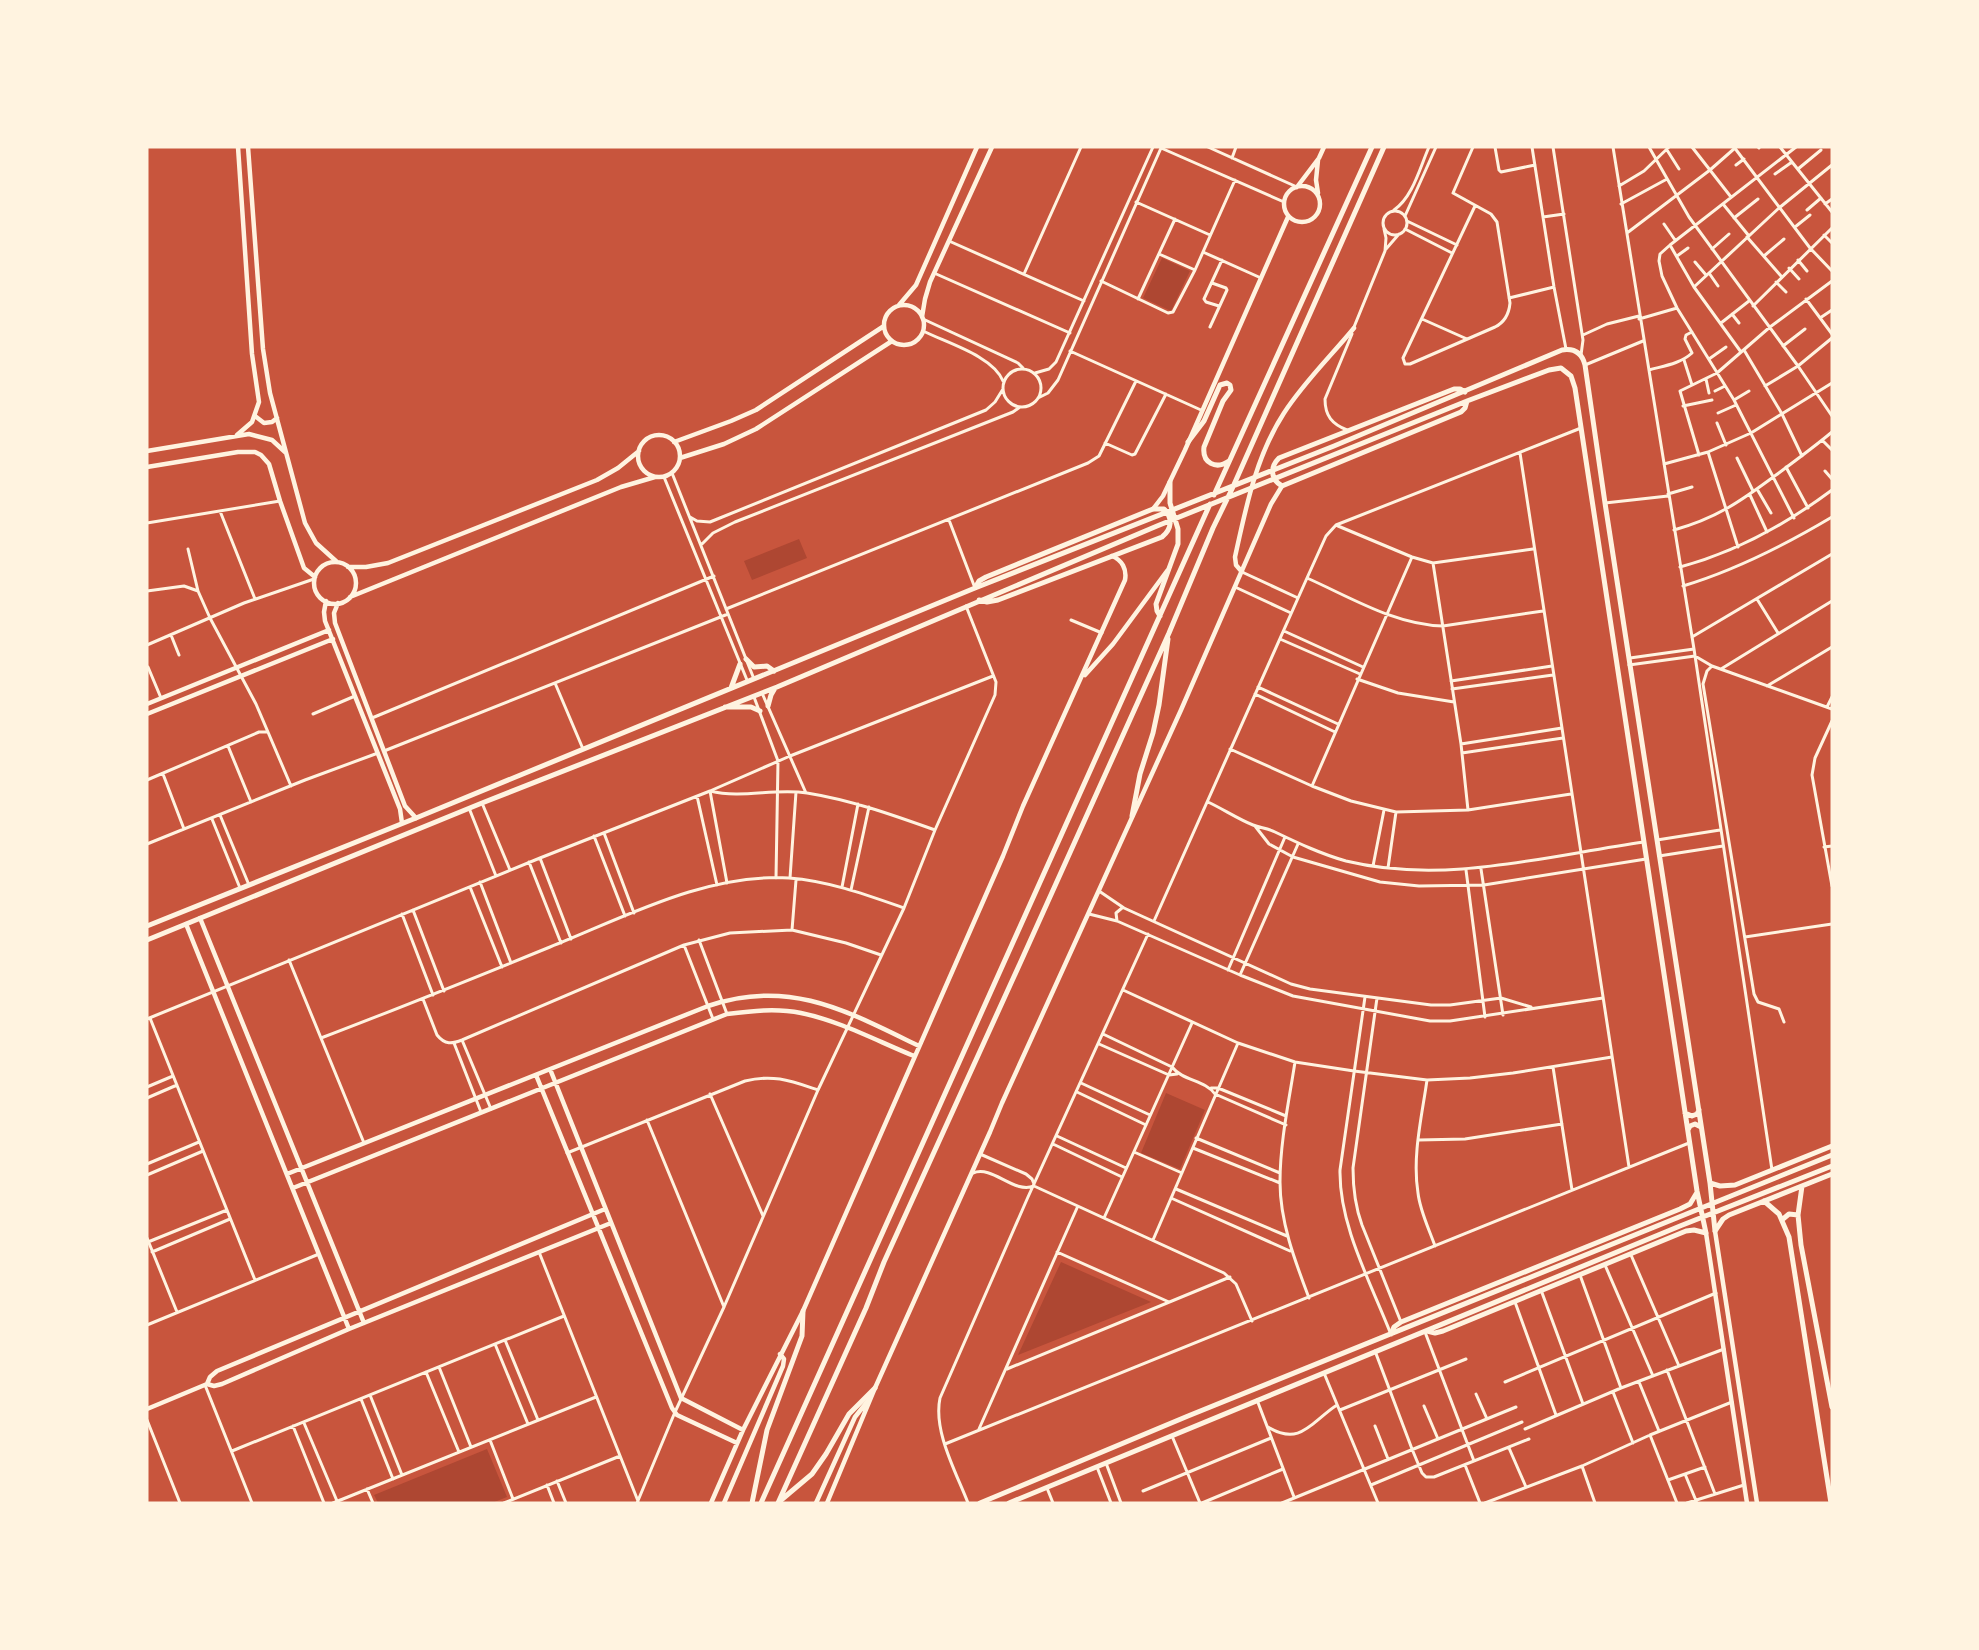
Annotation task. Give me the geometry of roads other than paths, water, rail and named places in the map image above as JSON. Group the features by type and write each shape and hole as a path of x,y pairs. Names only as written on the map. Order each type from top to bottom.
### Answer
{"main road":[{"path":"761,1503 1372,147"},
{"path":"778,1503 866,1308 888,1252 1169,633 1213,528 1384,147"},
{"path":"147,926 975,588 1176,510 1566,350 1574,350 1581,355 1585,365 1710,1183 1715,1231"},
{"path":"147,940 469,808 723,706 777,687 979,600 1467,400 1555,368 1567,371 1575,388 1697,1191 1706,1233 1694,1230 1686,1232 1439,1333 1426,1331"},
{"path":"1188,442 1204,421 1220,385 1227,383 1231,390 1223,401 1203,450 1205,459 1212,465 1222,465 1230,459"},
{"path":"1465,392 1454,389 1279,458 1273,465 1272,475 1282,486 1461,412 1467,406 1467,400"},
{"path":"1160,616 1156,604 1178,538 1178,529 1170,503 1170,482"},
{"path":"975,588 979,581 986,577 1153,509 1164,509 1168,514 1170,524 1162,537 998,600 987,602 979,600"},
{"path":"1132,816 1137,786 1159,705 1169,633"},
{"path":"746,660 754,667 767,666 774,671"},
{"path":"731,688 740,664"},
{"path":"768,706 771,695 777,687"},
{"path":"723,706 751,707 760,711"},
{"path":"1633,776 1640,777 1647,772"},
{"path":"1635,791 1642,786 1649,789"},
{"path":"1685,1113 1692,1116 1699,1110"},
{"path":"1688,1130 1695,1124 1701,1127"},
{"path":"1710,1183 1730,1186 1832,1146"},
{"path":"980,1503 1832,1155"},
{"path":"1009,1503 1710,1214 1832,1166"},
{"path":"1715,1231 1723,1219 1741,1210 1832,1174"},
{"path":"1730,1186 1732,1200 1741,1210"},
{"path":"1802,1186 1798,1215 1801,1245 1832,1407"},
{"path":"1391,1334 1394,1327 1401,1322 1680,1209 1692,1201 1697,1191"},
{"path":"1764,1201 1783,1219 1795,1264 1831,1503"},
{"path":"1680,1209 1688,1218 1686,1232"},
{"path":"1783,1219 1789,1214 1798,1215"},
{"path":"752,1503 767,1430 802,1336 802,1311"},
{"path":"778,1503 812,1474 849,1414 874,1392"}],"street":[{"path":"237,435 249,426 255,416 259,397 252,354 238,147"},
{"path":"248,147 263,349 268,386 308,530 321,548 337,562 348,567 388,563 597,480 618,468 639,451"},
{"path":"977,147 916,285 899,305 888,313 884,326 885,332 892,341 902,344 912,343 923,331 926,293 992,147"},
{"path":"1024,274 1081,147"},
{"path":"899,305 913,307 923,318 1018,363 1023,368 1035,373 1045,371 1053,366 1070,333 1153,147"},
{"path":"701,545 714,528 1013,412 1048,393 1055,384 1160,147 1284,202"},
{"path":"1208,147 1297,187 1311,189 1318,197"},
{"path":"1232,158 1236,147"},
{"path":"1318,158 1316,180 1320,205 1318,212 1310,220 1298,222 1288,216 1285,211 1284,202 1287,193 1297,187 1324,147"},
{"path":"1347,430 1330,420 1325,399 1384,251 1386,242 1383,218 1403,202 1429,147"},
{"path":"1405,216 1436,147"},
{"path":"1473,147 1453,193 1491,214 1497,222 1510,308 1503,321 1495,327 1410,364 1405,364 1403,358 1475,206"},
{"path":"1495,147 1501,172 1535,165"},
{"path":"1532,147 1566,350"},
{"path":"1553,147 1582,335 1581,355"},
{"path":"1613,147 1694,649 1772,1170"},
{"path":"1649,147 1694,225 1770,327 1832,416"},
{"path":"1692,147 1731,197"},
{"path":"1626,233 1710,170 1735,147 1810,248 1832,271"},
{"path":"1780,147 1832,212"},
{"path":"1794,518 1734,400 1677,308 1662,276 1659,261 1660,254 1670,244 1796,147"},
{"path":"1619,186 1644,171 1668,148 1678,168"},
{"path":"1798,169 1821,150"},
{"path":"1736,165 1744,159"},
{"path":"1775,174 1792,162"},
{"path":"1694,287 1779,207 1832,165"},
{"path":"1142,171 1149,174"},
{"path":"1622,204 1666,179"},
{"path":"1101,281 1168,313 1175,310 1235,180"},
{"path":"1807,210 1821,198"},
{"path":"1734,218 1758,199"},
{"path":"1826,204 1832,199"},
{"path":"1136,202 1210,235"},
{"path":"1723,204 1781,276"},
{"path":"1384,251 1405,230 1407,221 1405,216 1394,210"},
{"path":"1543,217 1564,213"},
{"path":"1795,227 1810,215"},
{"path":"1153,509 1161,501 1170,482 1288,216"},
{"path":"1138,299 1175,219"},
{"path":"1407,221 1456,245"},
{"path":"1664,224 1675,240"},
{"path":"1753,306 1832,228"},
{"path":"1384,230 1392,235 1399,234"},
{"path":"1405,230 1453,253"},
{"path":"1712,249 1729,234"},
{"path":"1824,235 1832,243"},
{"path":"1764,256 1784,238"},
{"path":"949,241 1084,301"},
{"path":"1670,244 1694,287 1742,350 1765,386 1782,414 1802,456"},
{"path":"1677,256 1688,248"},
{"path":"1203,252 1261,278"},
{"path":"1159,254 1195,270"},
{"path":"1219,306 1205,301 1222,260"},
{"path":"1798,260 1807,271"},
{"path":"1695,262 1718,286"},
{"path":"1790,268 1799,279"},
{"path":"934,273 1070,333"},
{"path":"1699,455 1680,391 1716,373 1770,327 1832,281"},
{"path":"1776,282 1786,292"},
{"path":"1210,327 1227,290 1212,283"},
{"path":"1509,298 1554,287"},
{"path":"1765,386 1798,366 1832,335 1806,299"},
{"path":"1721,323 1749,301"},
{"path":"1582,335 1607,324 1677,308"},
{"path":"1820,318 1832,310"},
{"path":"1732,314 1738,323"},
{"path":"1422,319 1468,340"},
{"path":"674,442 731,422 756,410 884,326"},
{"path":"1298,598 1242,572 1236,565 1236,556 1251,492 1270,438 1298,393 1354,328"},
{"path":"1783,346 1805,329"},
{"path":"923,331 988,362 998,372 1008,401 1020,407"},
{"path":"1648,370 1684,360 1692,353 1685,339 1686,335 1692,332"},
{"path":"680,458 735,440 756,429 892,341"},
{"path":"1585,365 1643,341"},
{"path":"1709,359 1726,348"},
{"path":"1070,351 1201,410"},
{"path":"1684,360 1692,386"},
{"path":"1003,382 1011,372 1023,368"},
{"path":"1035,373 1041,388 1038,398"},
{"path":"1706,379 1709,393"},
{"path":"726,609 1088,463 1099,456 1136,381"},
{"path":"1664,464 1708,452 1751,433 1832,383"},
{"path":"1715,392 1725,386"},
{"path":"690,517 701,522 713,520 986,410 996,402 1003,390"},
{"path":"1734,400 1749,391"},
{"path":"1105,443 1132,455 1135,454 1166,394"},
{"path":"1683,406 1712,400"},
{"path":"1718,413 1736,405"},
{"path":"255,416 264,423 270,423 277,418"},
{"path":"1717,423 1726,445"},
{"path":"1154,921 1326,536 1336,525 1581,428"},
{"path":"1674,530 1701,522 1752,494 1832,432"},
{"path":"147,450 249,434 276,443 286,454"},
{"path":"337,562 326,564 317,572 315,578 316,592 326,601 338,603 621,488 672,473 680,458 678,449 674,442 663,436 645,440 639,451 638,459 641,467 647,474 655,477"},
{"path":"1822,440 1832,450"},
{"path":"1708,452 1738,547"},
{"path":"147,466 219,455 255,453 265,458 304,568 315,578"},
{"path":"1520,453 1629,1167"},
{"path":"1737,458 1767,532"},
{"path":"1786,467 1808,508"},
{"path":"1825,471 1832,479"},
{"path":"672,473 714,576 746,660 751,680"},
{"path":"664,477 740,664 751,680"},
{"path":"827,1503 1002,1103 1089,914 1271,504 1282,486"},
{"path":"1605,503 1668,495 1692,487"},
{"path":"1757,489 1771,513"},
{"path":"1680,567 1738,547 1794,518 1832,490"},
{"path":"147,523 280,501"},
{"path":"220,511 255,599"},
{"path":"1683,586 1737,567 1791,541 1832,517"},
{"path":"713,520 714,528"},
{"path":"949,520 975,588"},
{"path":"1336,525 1412,557 1433,563 1533,549"},
{"path":"188,549 198,591 268,732 291,786"},
{"path":"1691,638 1832,554"},
{"path":"711,1503 743,1430 802,1311 1023,806 1083,678 1126,576 1123,564 1112,556"},
{"path":"1312,786 1412,557"},
{"path":"1433,563 1461,744 1468,810"},
{"path":"1083,678 1113,644 1170,566"},
{"path":"348,567 356,582 350,597"},
{"path":"371,718 714,576"},
{"path":"147,645 255,599 315,578"},
{"path":"1307,578 1387,614 1414,623 1443,626 1543,611"},
{"path":"147,591 184,586 198,591"},
{"path":"1235,587 1291,613"},
{"path":"1757,598 1778,633"},
{"path":"326,601 324,617 378,753 401,806 416,818"},
{"path":"1720,669 1832,601"},
{"path":"338,603 334,613 335,623 384,751 401,806 402,823"},
{"path":"637,1502 818,1090 904,908 995,695 994,676 966,606"},
{"path":"384,751 728,614"},
{"path":"1071,620 1102,633"},
{"path":"147,704 329,630"},
{"path":"1284,631 1363,667"},
{"path":"171,635 179,654"},
{"path":"147,714 333,639"},
{"path":"1280,639 1360,674"},
{"path":"1767,686 1832,647"},
{"path":"1629,662 1694,649"},
{"path":"1629,662 1695,656 1712,666 1832,709"},
{"path":"1451,681 1552,666"},
{"path":"1712,666 1707,671 1703,684 1755,999 1762,1004 1779,1009 1784,1022"},
{"path":"148,667 161,698"},
{"path":"1452,689 1553,675"},
{"path":"255,1280 148,1018 603,832 710,791 790,756 994,676"},
{"path":"1357,679 1404,695 1454,702"},
{"path":"555,684 583,749"},
{"path":"1258,687 1338,724"},
{"path":"762,692 807,793"},
{"path":"1255,694 1335,732"},
{"path":"313,714 356,696"},
{"path":"753,696 778,761 776,879"},
{"path":"1827,707 1832,697"},
{"path":"1832,721 1815,758 1812,771 1832,886"},
{"path":"1461,744 1562,728"},
{"path":"147,780 260,732 268,732"},
{"path":"1462,753 1563,738"},
{"path":"228,746 251,802"},
{"path":"1230,749 1351,801 1396,812 1468,810 1571,794"},
{"path":"147,844 378,753"},
{"path":"163,774 184,829"},
{"path":"710,791 733,795 807,793 869,807 936,830"},
{"path":"710,791 728,883"},
{"path":"790,878 796,792"},
{"path":"697,796 718,885"},
{"path":"1208,802 1255,826 1265,828 1298,844 1344,860 1388,868 1466,870 1644,842"},
{"path":"482,803 510,870"},
{"path":"842,887 858,804"},
{"path":"851,890 869,807"},
{"path":"469,808 496,876"},
{"path":"1373,866 1384,810"},
{"path":"1388,868 1396,812"},
{"path":"220,815 249,885"},
{"path":"212,819 240,888"},
{"path":"1255,826 1269,844 1293,857 1380,882 1419,886 1484,885 1646,859"},
{"path":"1657,840 1720,830"},
{"path":"603,832 634,913"},
{"path":"594,836 625,916"},
{"path":"1228,970 1285,837"},
{"path":"1240,975 1298,844"},
{"path":"1659,856 1722,846"},
{"path":"1824,847 1832,846"},
{"path":"540,858 571,939"},
{"path":"529,862 561,943"},
{"path":"1481,868 1503,1014"},
{"path":"1466,870 1485,1017"},
{"path":"321,1038 444,991 625,916 667,900 718,885 790,878 842,887 904,908"},
{"path":"792,930 796,880"},
{"path":"480,882 511,963"},
{"path":"470,886 502,967"},
{"path":"1099,891 1124,908 1233,959 1304,988 1431,1005 1450,1005 1501,998 1533,1007"},
{"path":"1117,921 1116,913 1124,908"},
{"path":"413,910 444,991"},
{"path":"402,914 433,995"},
{"path":"1089,914 1117,921 1293,996 1375,1012 1430,1021 1450,1021 1602,998"},
{"path":"200,918 364,1323"},
{"path":"186,924 349,1329"},
{"path":"1744,937 1832,924"},
{"path":"423,999 437,1035 445,1042 454,1043 684,945 730,933 792,930 846,942 881,955"},
{"path":"968,1503 945,1444 938,1419 940,1398 1148,934"},
{"path":"699,940 727,1014"},
{"path":"684,945 713,1019"},
{"path":"289,960 364,1143"},
{"path":"1123,990 1238,1043 1295,1062 1354,1071 1427,1080 1470,1078 1612,1057"},
{"path":"287,1174 722,1001 756,995 780,995 828,1004 919,1046"},
{"path":"1365,997 1340,1170 1340,1188 1347,1223 1391,1334"},
{"path":"1377,998 1353,1183 1357,1212 1401,1322"},
{"path":"293,1188 727,1014 761,1010 801,1013 914,1056"},
{"path":"1104,1218 1192,1023"},
{"path":"1103,1034 1173,1067 1178,1074"},
{"path":"462,1040 491,1109"},
{"path":"454,1043 481,1112"},
{"path":"1153,1240 1238,1043"},
{"path":"1099,1044 1168,1075 1178,1074 1286,1116"},
{"path":"1295,1062 1286,1116 1280,1183 1291,1252 1309,1298"},
{"path":"1553,1067 1572,1190"},
{"path":"550,1069 681,1398 743,1430"},
{"path":"536,1075 675,1412 737,1443"},
{"path":"147,1087 173,1076"},
{"path":"567,1153 745,1081 774,1077 818,1090"},
{"path":"1427,1080 1417,1175 1418,1195 1435,1246"},
{"path":"1081,1083 1150,1115"},
{"path":"147,1098 177,1085"},
{"path":"1211,1088 1215,1094 1286,1125"},
{"path":"1077,1092 1146,1125"},
{"path":"710,1094 763,1216"},
{"path":"647,1120 724,1306"},
{"path":"1419,1140 1465,1138 1562,1124"},
{"path":"1057,1136 1126,1168"},
{"path":"1196,1138 1280,1173"},
{"path":"147,1164 199,1142"},
{"path":"945,1444 1690,1143"},
{"path":"1053,1144 1123,1177"},
{"path":"1077,1155 1080,1147"},
{"path":"1193,1148 1280,1183"},
{"path":"147,1175 203,1151"},
{"path":"1134,1152 1182,1173"},
{"path":"980,1154 1029,1176 1034,1186"},
{"path":"971,1174 983,1171 1022,1188 1034,1186 1230,1276 1236,1284 1252,1321"},
{"path":"1175,1189 1287,1236"},
{"path":"1172,1198 1291,1252"},
{"path":"979,1431 1077,1207"},
{"path":"206,1384 217,1371 605,1209"},
{"path":"177,1312 148,1240 227,1210"},
{"path":"152,1252 230,1219"},
{"path":"147,1409 206,1384 214,1386 222,1384 349,1329 611,1223"},
{"path":"1715,1231 1757,1503"},
{"path":"1706,1233 1747,1503"},
{"path":"539,1252 637,1502"},
{"path":"1057,1252 1169,1302"},
{"path":"147,1325 320,1254"},
{"path":"1631,1255 1679,1366"},
{"path":"1605,1265 1653,1376"},
{"path":"1580,1275 1621,1388"},
{"path":"1006,1369 1230,1276"},
{"path":"1541,1290 1583,1404"},
{"path":"1505,1382 1716,1293"},
{"path":"1515,1302 1556,1415"},
{"path":"232,1451 564,1316"},
{"path":"1426,1331 1474,1461"},
{"path":"505,1340 538,1420"},
{"path":"495,1344 528,1424"},
{"path":"1525,1428 1724,1349"},
{"path":"1375,1352 1424,1475 1432,1478 1529,1438"},
{"path":"724,1503 783,1366 784,1359 780,1354"},
{"path":"1340,1410 1466,1359"},
{"path":"440,1367 471,1447"},
{"path":"1667,1370 1715,1494"},
{"path":"426,1372 459,1452"},
{"path":"1324,1373 1378,1503"},
{"path":"1639,1382 1659,1431"},
{"path":"206,1384 252,1503"},
{"path":"816,1503 855,1417 874,1392"},
{"path":"1614,1392 1633,1443"},
{"path":"1476,1394 1487,1419"},
{"path":"370,1395 402,1475"},
{"path":"304,1422 335,1502 596,1397"},
{"path":"361,1399 393,1479"},
{"path":"1257,1400 1294,1497"},
{"path":"1465,1465 1483,1503 1582,1466 1687,1419 1732,1402"},
{"path":"1267,1426 1278,1433 1299,1433 1312,1427 1337,1405"},
{"path":"1424,1406 1437,1439"},
{"path":"1282,1503 1516,1407"},
{"path":"147,1420 180,1503"},
{"path":"1371,1485 1522,1422"},
{"path":"293,1426 324,1503"},
{"path":"1375,1426 1388,1459"},
{"path":"1650,1435 1677,1503"},
{"path":"1172,1436 1201,1503 1283,1469"},
{"path":"1143,1491 1271,1437"},
{"path":"490,1440 513,1499"},
{"path":"1509,1447 1526,1487"},
{"path":"504,1503 620,1456"},
{"path":"1106,1463 1121,1503"},
{"path":"1582,1466 1595,1503"},
{"path":"1097,1467 1111,1503"},
{"path":"1668,1480 1705,1467"},
{"path":"1685,1474 1696,1502"},
{"path":"557,1481 566,1503"},
{"path":"548,1485 554,1503"},
{"path":"1687,1503 1744,1485"},
{"path":"1047,1488 1053,1503"},
{"path":"367,1489 373,1503"},
{"path":"1108,1496 1117,1492"}]}
